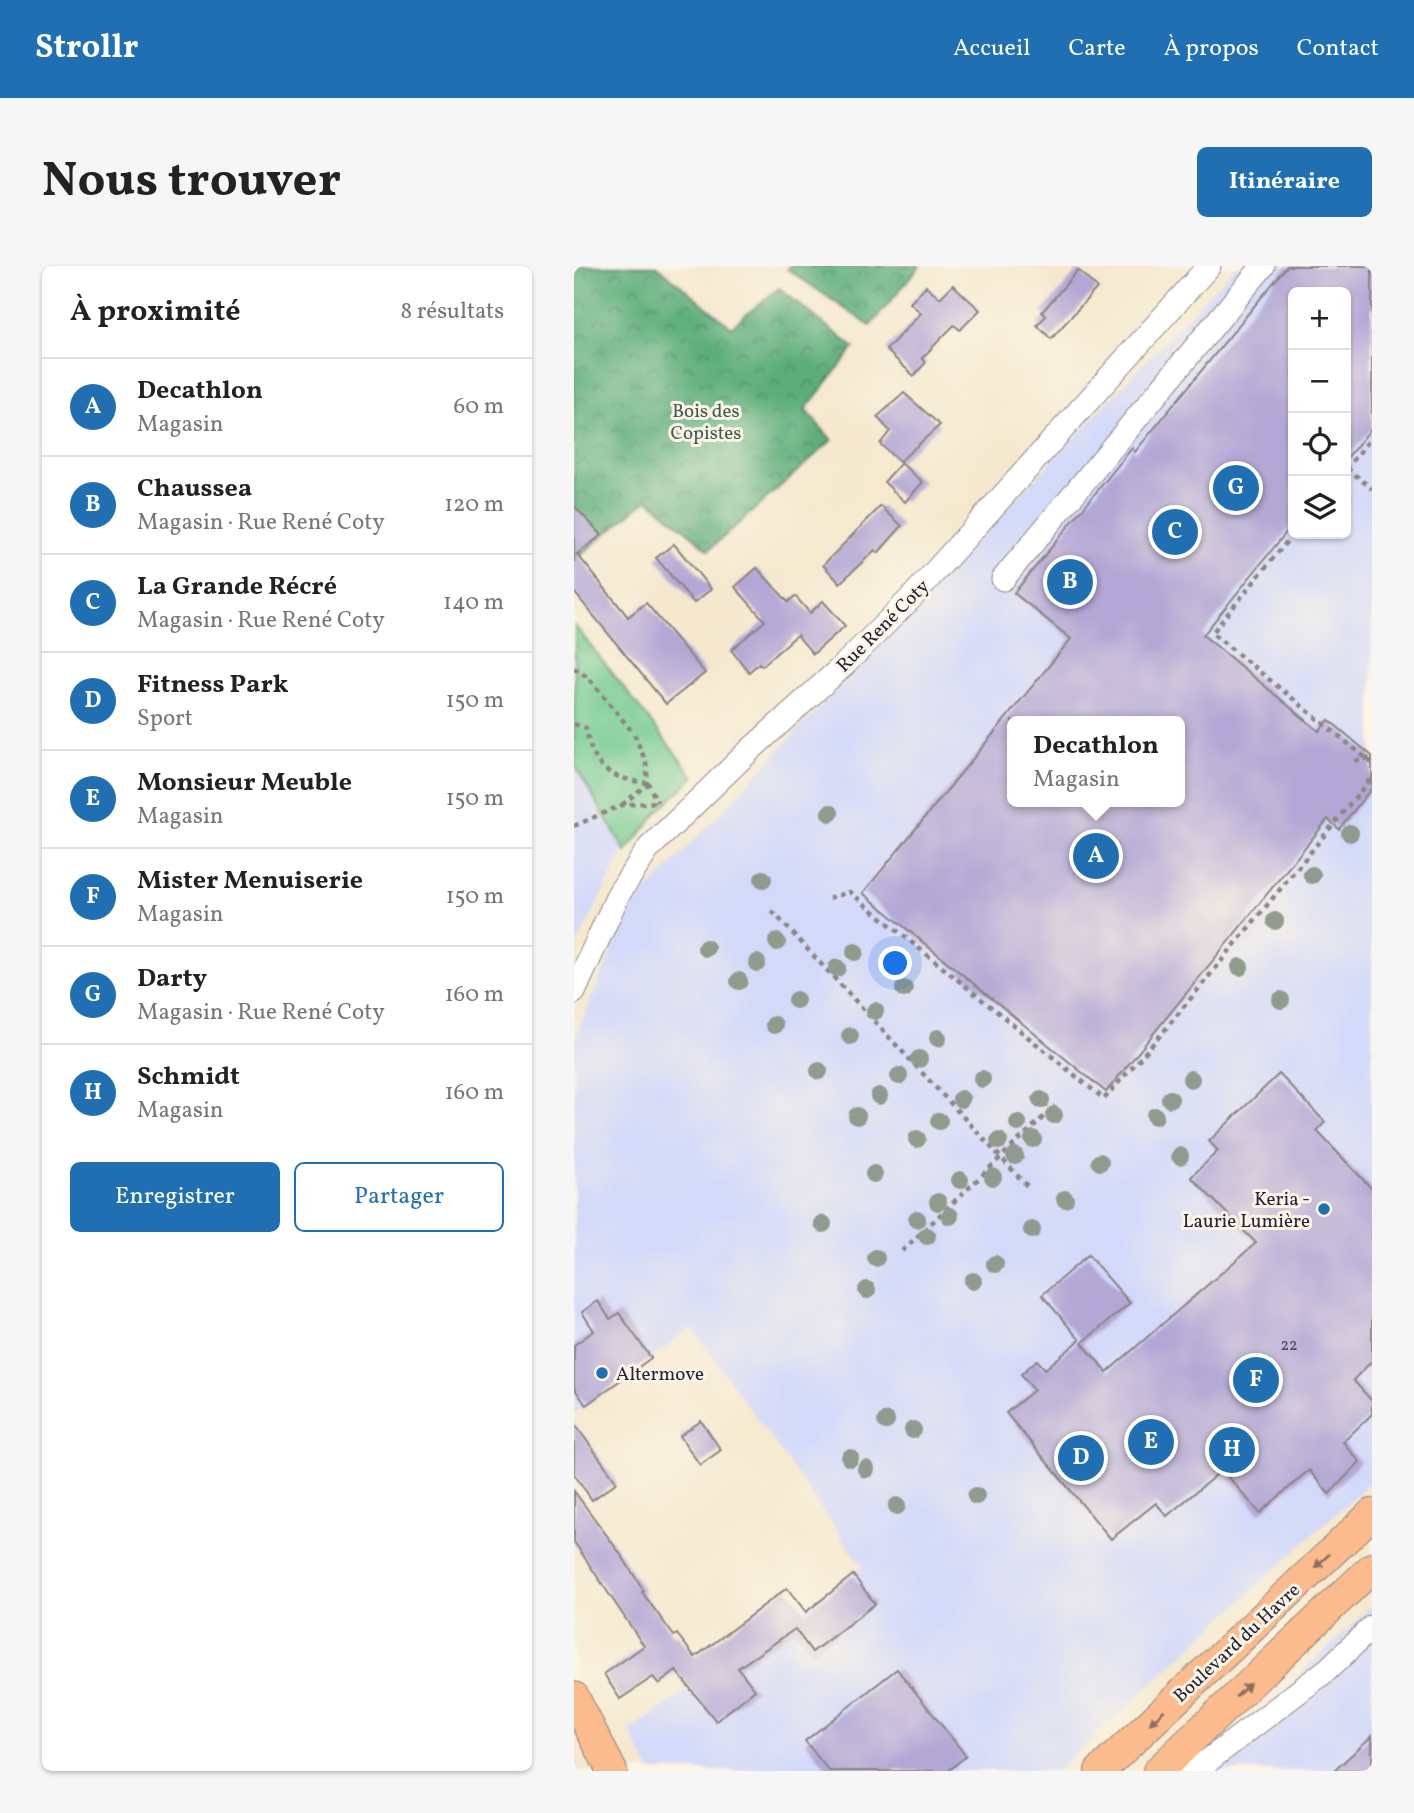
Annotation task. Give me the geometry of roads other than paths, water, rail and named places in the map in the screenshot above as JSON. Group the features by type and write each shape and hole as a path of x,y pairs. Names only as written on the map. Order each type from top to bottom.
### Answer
{"main road":[{"name":"Boulevard du Havre","path":"1100,1771 1372,1514"},
{"name":"Boulevard du Havre","path":"1160,1768 1372,1568"},
{"path":"574,1697 612,1771"}],"street":[{"name":"Rue René Coty","path":"574,992 619,893 649,848 732,766 845,664 913,596 1209,266"},
{"path":"1003,579 1263,266"},
{"path":"1160,1768 1205,1763 1327,1670 1369,1632"}],"place":[{"name":"Darty","path":"1236,488"},
{"name":"La Grande Récré","path":"1175,532"},
{"name":"Chaussea","path":"1070,582"},
{"name":"Decathlon","path":"1096,856"},
{"name":"Keria - Laurie Lumière","path":"1324,1209"},
{"name":"Altermove","path":"602,1373"},
{"name":"Mister Menuiserie","path":"1256,1380"},
{"name":"Monsieur Meuble","path":"1151,1442"},
{"name":"Schmidt","path":"1232,1450"},
{"name":"Fitness Park","path":"1081,1458"}],"park label":[{"name":"Bois des Copistes","path":"706,421"}]}
